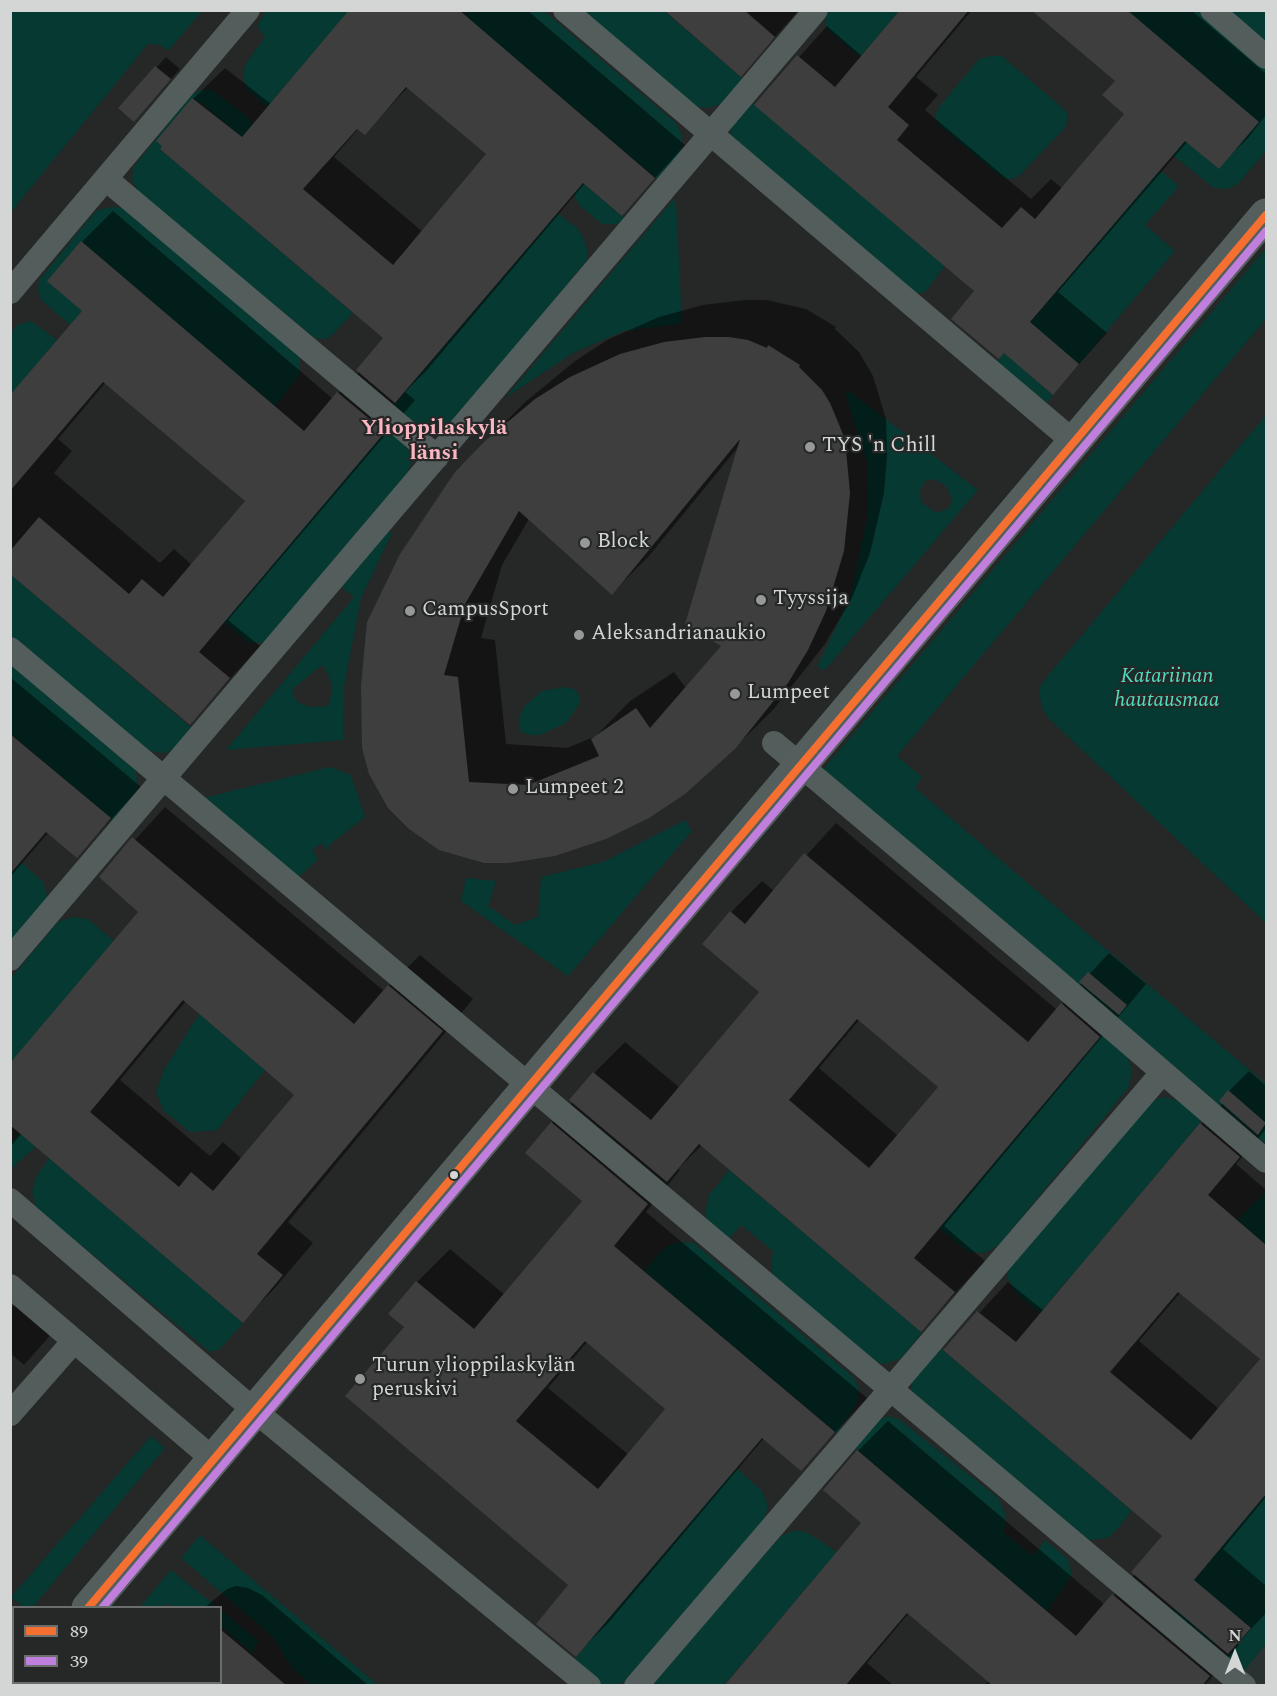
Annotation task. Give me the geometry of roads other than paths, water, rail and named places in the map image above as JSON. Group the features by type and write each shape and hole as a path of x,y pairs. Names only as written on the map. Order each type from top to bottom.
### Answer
{"street":[{"path":"90,1606 1266,215"}],"lane":[{"path":"10,292 248,10"},
{"path":"565,10 1074,442"},
{"path":"10,959 816,10"},
{"path":"1212,10 1266,57"},
{"path":"106,179 437,457"},
{"path":"10,649 1244,1686"},
{"path":"774,743 1041,967 1266,1161"},
{"path":"636,1686 1162,1073"},
{"path":"10,1200 255,1411 589,1686"},
{"path":"10,1286 213,1460"},
{"path":"10,1414 74,1341"}],"place":[{"name":"TYS 'n Chill","path":"810,447"},
{"name":"Block","path":"585,543"},
{"name":"Tyyssija","path":"761,600"},
{"name":"CampusSport","path":"410,611"},
{"name":"Aleksandrianaukio","path":"579,635"},
{"name":"Lumpeet","path":"735,694"},
{"name":"Lumpeet 2","path":"513,789"},
{"name":"Turun ylioppilaskylän peruskivi","path":"360,1379"}],"district":[{"name":"Ylioppilaskylä länsi","path":"434,443"}],"park label":[{"name":"Katariinan hautausmaa","path":"1167,690"}]}
